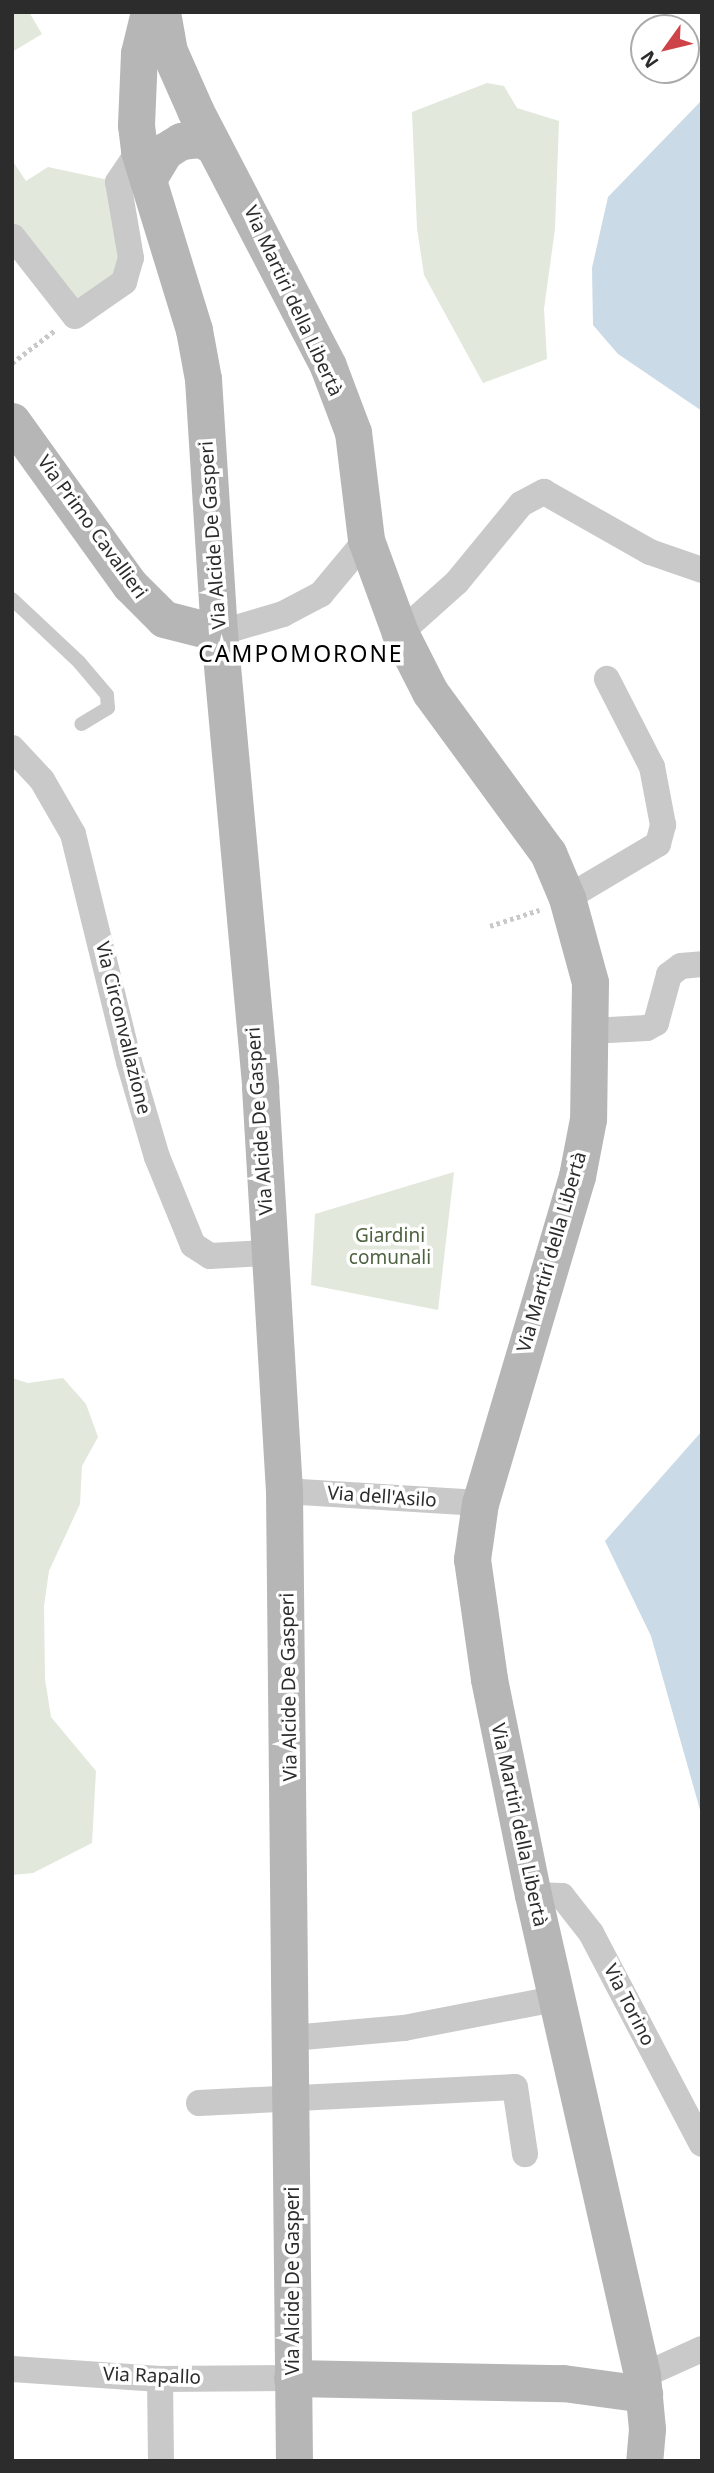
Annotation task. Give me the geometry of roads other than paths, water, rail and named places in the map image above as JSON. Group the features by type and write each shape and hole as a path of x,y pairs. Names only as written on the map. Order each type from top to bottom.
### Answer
{"street":[{"name":"Via Alcide De Gasperi","path":"149,12 139,53 143,165 194,330 203,379 219,633 260,1087 284,1491 293,2100 294,2461"},
{"name":"Via Martiri della Libertà","path":"162,12 169,51 213,146 240,190 328,366 352,432 366,540 400,634 430,692 548,853 567,898 590,982 588,1119 577,1176 480,1503 472,1559 489,1679 533,1895 643,2385 644,2461"},
{"path":"13,237 75,316 124,282 131,258 118,182 181,141 201,139 213,146"},
{"name":"Via Primo Cavallieri","path":"12,421 130,585 164,619 219,633"},
{"path":"400,634 457,582 521,505 544,492 650,552 702,570"},
{"path":"219,633 283,614 321,594 366,540"},
{"path":"567,898 657,844 663,825 652,767 607,679"},
{"name":"Via Circonvallazione","path":"12,748 42,780 74,834 136,1086 157,1157 193,1245 210,1256 268,1254"},
{"path":"590,1031 647,1028 656,1023 669,975 681,965 702,964"},
{"name":"Via dell'Asilo","path":"284,1491 480,1503"},
{"name":"Via Torino","path":"533,1895 562,1896 592,1933 702,2144"},
{"path":"292,2038 404,2028 555,1999"},
{"path":"199,2103 515,2087 526,2154"},
{"path":"292,2378 643,2385 702,2350"},
{"name":"Via Rapallo","path":"12,2369 160,2379 292,2378"},
{"path":"160,2379 161,2461"}],"lane":[{"path":"12,599 79,662 107,695 108,708 81,724"}],"water":[{"path":"702,100 702,411 618,354 593,325 592,268 608,197"},
{"path":"702,1431 702,1817 651,1636 605,1541"}],"district":[{"name":"CAMPOMORONE","path":"301,653"}],"park label":[{"name":"Giardini comunali","path":"390,1247"}]}
